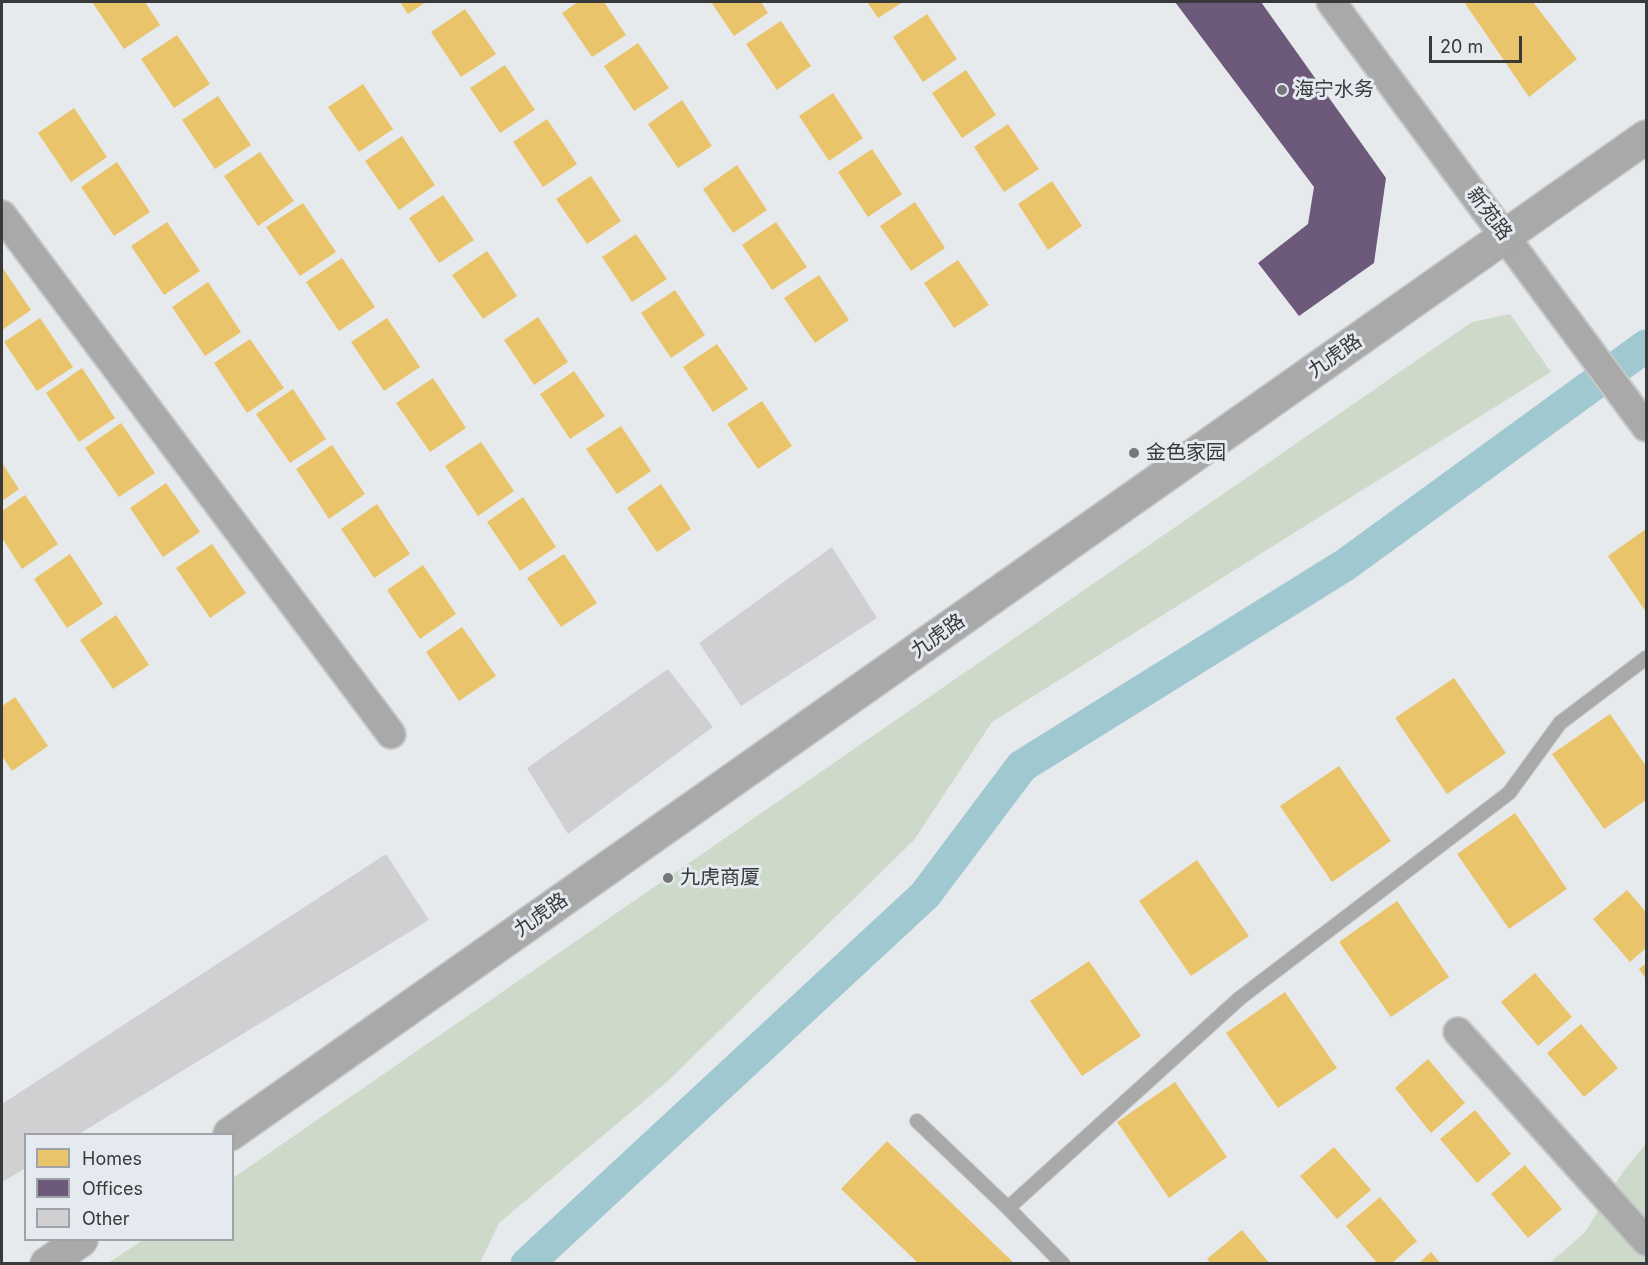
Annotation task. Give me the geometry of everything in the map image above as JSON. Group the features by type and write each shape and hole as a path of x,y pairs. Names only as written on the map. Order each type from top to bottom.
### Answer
{"street":[{"name":"新苑路","path":"1331,2 1647,427"},
{"name":"九虎路","path":"231,1133 1647,137"},
{"path":"2,215 390,734"},
{"path":"1458,1032 1641,1234"},
{"path":"47,1263 78,1241"}],"lane":[{"path":"1008,1208 1240,998 1509,793 1560,723 1647,658"},
{"path":"917,1121 1063,1263"}],"green space":[{"path":"1510,314 1551,372 992,722 914,840 669,1080 499,1223 480,1263 108,1263 141,1241 234,1241 234,1177 1472,322"},
{"path":"1646,1144 1646,1263 1549,1264 1585,1232 1622,1173"}],"building: Homes":[{"path":"92,2 145,2 160,25 124,49"},
{"path":"400,2 426,2 408,14"},
{"path":"578,2 604,2 626,35 592,57 562,13"},
{"path":"711,2 761,2 768,13 734,36"},
{"path":"867,2 903,2 878,18"},
{"path":"1464,2 1533,2 1577,59 1529,97"},
{"path":"465,9 496,54 461,77 431,32"},
{"path":"927,14 957,59 923,82 893,37"},
{"path":"781,21 811,66 777,90 746,44"},
{"path":"177,35 210,84 174,108 141,59"},
{"path":"638,43 669,88 634,111 604,66"},
{"path":"505,65 535,110 500,133 470,88"},
{"path":"966,70 996,115 962,138 932,93"},
{"path":"363,84 393,129 359,152 328,107"},
{"path":"833,93 863,138 829,161 799,116"},
{"path":"218,96 251,145 215,169 182,120"},
{"path":"682,100 712,146 678,168 648,124"},
{"path":"74,108 107,157 71,182 38,133"},
{"path":"547,119 577,164 543,187 513,142"},
{"path":"1008,124 1039,169 1004,192 974,147"},
{"path":"402,136 435,185 399,210 365,161"},
{"path":"872,149 902,194 868,217 838,172"},
{"path":"260,152 294,201 258,226 224,176"},
{"path":"117,162 150,212 114,236 81,187"},
{"path":"737,165 767,210 733,233 703,189"},
{"path":"591,176 621,221 587,244 556,199"},
{"path":"1052,181 1082,226 1048,250 1018,204"},
{"path":"443,195 474,240 439,263 409,218"},
{"path":"915,202 945,248 911,271 880,226"},
{"path":"303,203 336,252 300,276 266,227"},
{"path":"167,222 200,271 164,295 131,246"},
{"path":"776,222 807,267 772,290 742,245"},
{"path":"636,234 667,279 632,302 602,257"},
{"path":"487,251 517,296 483,319 452,275"},
{"path":"342,258 375,307 339,331 306,282"},
{"path":"958,260 989,305 954,328 924,283"},
{"path":"2,267 31,310 2,330"},
{"path":"819,275 849,320 815,343 784,298"},
{"path":"208,282 241,332 205,356 172,307"},
{"path":"675,290 705,335 671,358 641,313"},
{"path":"538,317 568,362 534,385 504,340"},
{"path":"40,318 73,367 37,391 4,342"},
{"path":"387,318 420,367 384,391 351,342"},
{"path":"250,339 284,388 247,413 214,363"},
{"path":"717,344 748,389 713,412 683,367"},
{"path":"82,368 115,418 79,442 46,393"},
{"path":"574,371 605,416 570,439 540,394"},
{"path":"433,378 466,428 430,452 396,403"},
{"path":"293,389 326,439 290,463 256,414"},
{"path":"762,401 792,446 758,469 727,424"},
{"path":"121,423 155,473 119,497 85,448"},
{"path":"621,426 651,471 617,494 586,449"},
{"path":"481,442 514,491 478,516 445,466"},
{"path":"332,445 365,494 329,519 296,469"},
{"path":"2,463 19,489 2,501"},
{"path":"166,483 200,532 163,557 130,508"},
{"path":"661,484 691,529 657,552 627,508"},
{"path":"25,495 58,544 22,569 2,538 2,511"},
{"path":"523,497 556,547 520,571 487,522"},
{"path":"377,504 410,554 374,578 341,529"},
{"path":"1646,529 1646,612 1608,556"},
{"path":"212,544 246,593 210,618 176,568"},
{"path":"70,554 103,604 67,628 34,579"},
{"path":"564,554 597,603 561,627 527,578"},
{"path":"423,565 456,614 420,639 387,590"},
{"path":"116,615 149,665 113,689 80,640"},
{"path":"462,627 496,676 459,701 426,652"},
{"path":"1454,678 1506,753 1447,794 1395,718"},
{"path":"15,697 48,746 12,771 2,756 2,706"},
{"path":"1610,714 1646,766 1646,800 1604,829 1552,754"},
{"path":"1339,766 1391,841 1332,882 1280,806"},
{"path":"1515,813 1567,889 1509,929 1457,854"},
{"path":"1197,860 1249,936 1191,976 1139,901"},
{"path":"1627,890 1646,912 1646,948 1630,962 1593,919"},
{"path":"1397,901 1449,977 1391,1017 1339,942"},
{"path":"1089,961 1141,1036 1082,1076 1030,1001"},
{"path":"1646,963 1646,979 1639,969"},
{"path":"1535,973 1572,1017 1538,1046 1501,1002"},
{"path":"1285,992 1337,1068 1278,1108 1226,1033"},
{"path":"1581,1024 1618,1068 1584,1097 1547,1053"},
{"path":"1428,1059 1465,1103 1431,1133 1395,1088"},
{"path":"1175,1082 1227,1157 1169,1198 1117,1122"},
{"path":"1475,1110 1511,1154 1477,1183 1440,1139"},
{"path":"887,1141 1015,1264 919,1264 841,1189"},
{"path":"1334,1147 1371,1190 1337,1219 1300,1176"},
{"path":"1525,1165 1562,1209 1528,1238 1491,1194"},
{"path":"1380,1197 1417,1241 1391,1264 1378,1264 1346,1226"},
{"path":"1242,1230 1270,1264 1211,1264 1207,1259"},
{"path":"1431,1252 1441,1264 1418,1264"}],"building: Offices":[{"name":"海宁水务","path":"1175,2 1261,2 1386,178 1374,263 1299,316 1258,263 1308,224 1314,187"}],"building: Other":[{"path":"832,547 877,618 741,706 699,643"},
{"path":"668,669 713,727 568,834 527,768"},
{"path":"386,854 429,920 81,1133 24,1133 24,1169 2,1182 2,1104"}],"waterway":[{"path":"527,1264 925,895 1022,766 1345,565 1646,346"}],"place":[{"name":"海宁水务","path":"1282,90"},
{"name":"金色家园","path":"1134,453"},
{"name":"九虎商厦","path":"668,878"}]}
